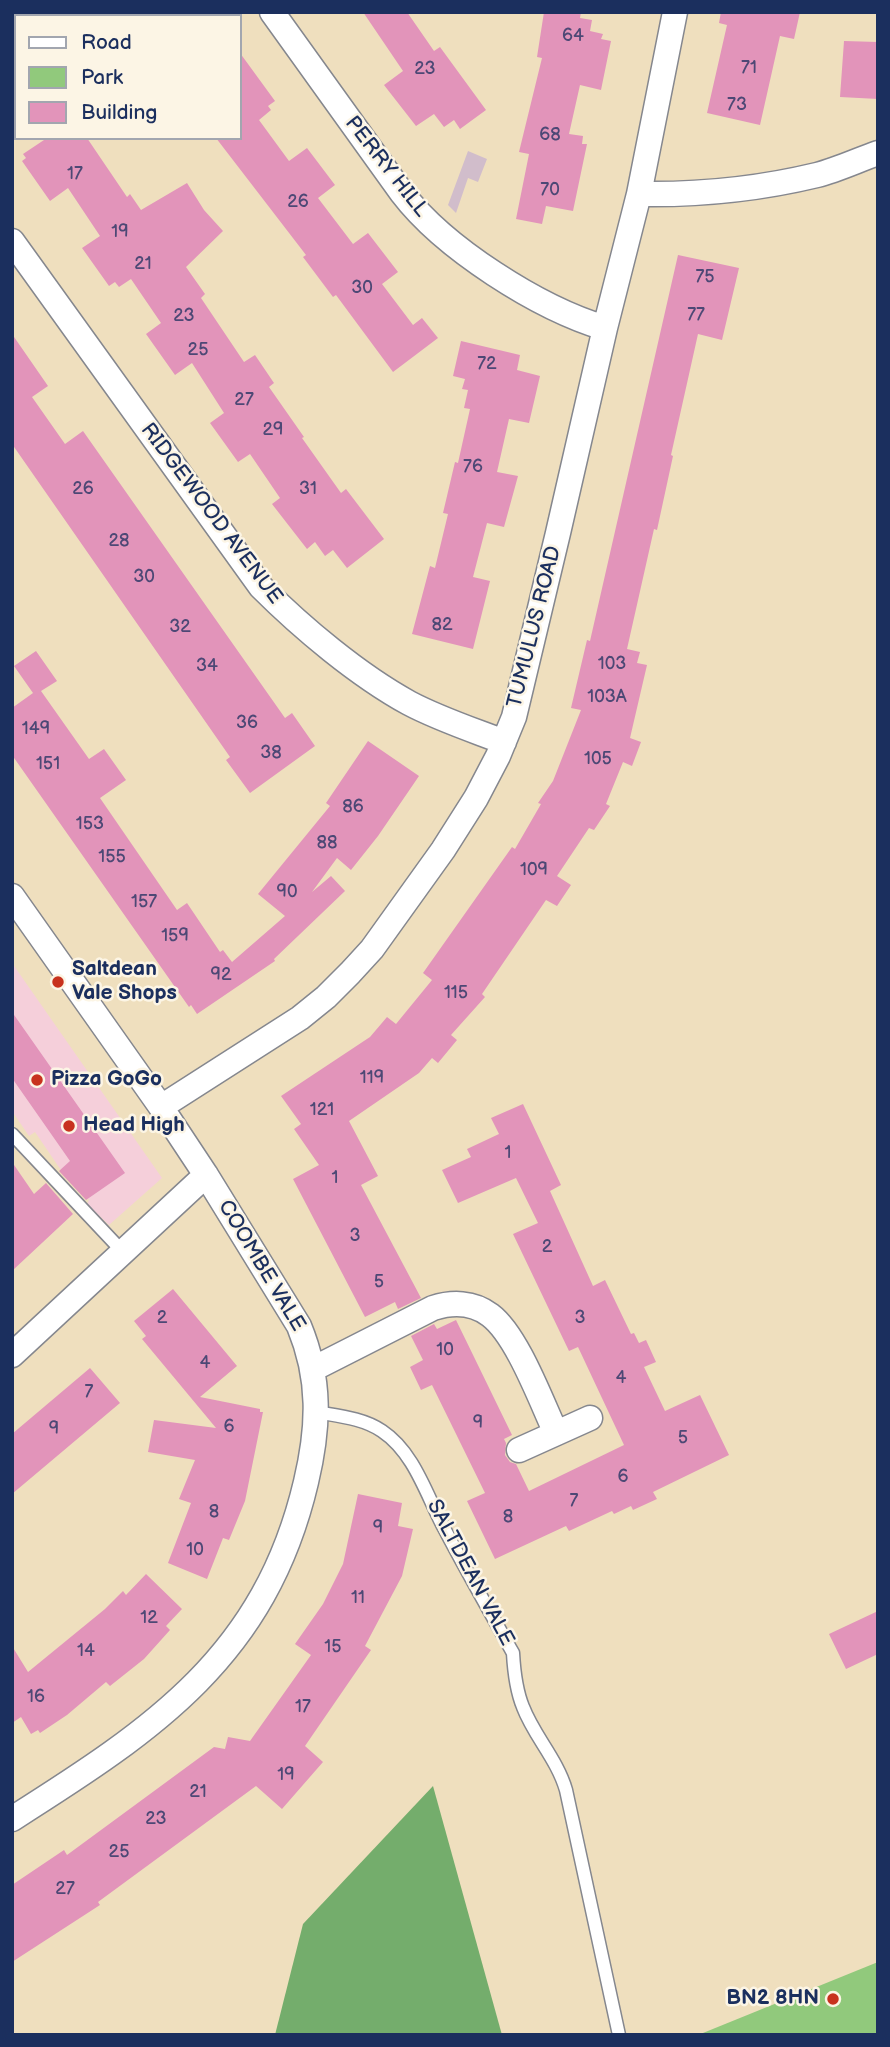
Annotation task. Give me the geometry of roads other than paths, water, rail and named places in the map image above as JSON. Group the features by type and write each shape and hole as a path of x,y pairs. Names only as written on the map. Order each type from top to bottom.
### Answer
{"street":[{"name":"PERRY HILL","path":"272,12 402,193 422,216 482,265 550,306 605,328"},
{"name":"TUMULUS ROAD","path":"161,1107 300,1018 350,973 372,949 443,850 481,789 504,742 533,639 639,194 675,12"},
{"path":"639,194 708,193 792,180 818,175 878,153"},
{"name":"RIDGEWOOD AVENUE","path":"12,241 270,596 368,676 410,703 504,742"},
{"path":"17,912 161,1107"},
{"name":"COOMBE VALE","path":"12,1819 124,1744 171,1706 226,1651 264,1594 290,1537 310,1464 316,1412 313,1369 299,1326 161,1107"},
{"path":"12,1355 206,1175"},
{"path":"313,1369 433,1308 452,1304 472,1306 489,1315 505,1332 556,1433"},
{"path":"519,1450 590,1418"}],"lane":[{"path":"12,1134 122,1252"},
{"name":"SALTDEAN VALE","path":"316,1412 361,1421 381,1430 396,1442 424,1484 448,1537 513,1653 513,1671 522,1706 561,1773 566,1790 619,2035"}],"place":[{"name":"Saltdean Vale Shops","path":"58,982"},
{"name":"Pizza GoGo","path":"37,1080"},
{"name":"Head High","path":"69,1126"},
{"name":"BN2 8HN","path":"833,1999"}]}
